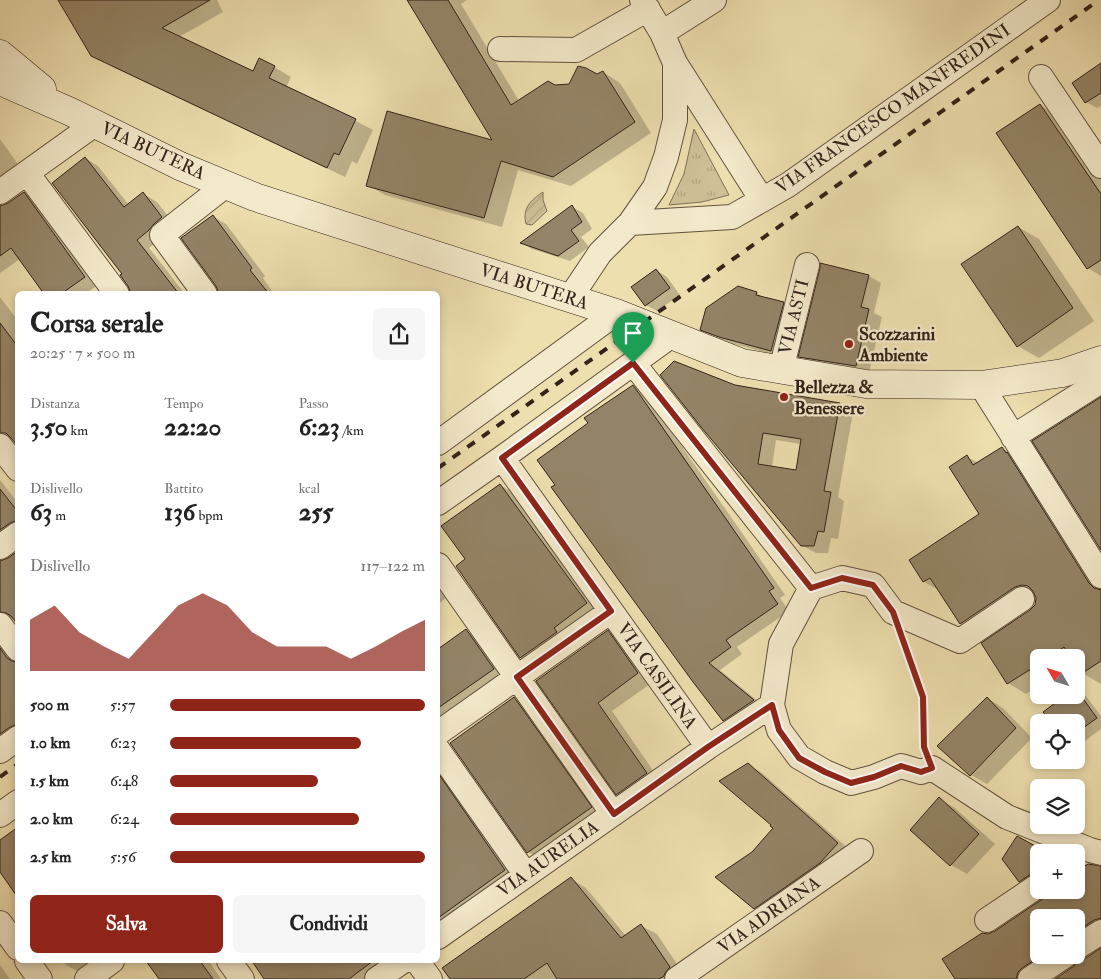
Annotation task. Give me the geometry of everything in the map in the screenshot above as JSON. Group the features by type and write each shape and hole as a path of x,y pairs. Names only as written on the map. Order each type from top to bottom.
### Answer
{"street":[{"path":"662,33 714,0"},
{"name":"VIA FRANCESCO MANFREDINI","path":"630,223 732,217 788,185 1048,0"},
{"path":"500,49 576,50 645,5 662,33 674,63 762,200"},
{"path":"0,54 71,112"},
{"path":"570,298 600,253 630,223 655,187 666,157 675,120 674,63"},
{"path":"1041,77 1101,166"},
{"path":"0,81 71,112"},
{"name":"VIA BUTERA","path":"71,112 180,166 255,197 616,313 742,363 866,384 981,385 1063,373 1101,360"},
{"path":"0,192 95,124"},
{"path":"27,173 115,291"},
{"path":"203,291 162,235 226,185"},
{"name":"VIA ASTI","path":"781,370 807,265"},
{"path":"440,442 616,313"},
{"path":"440,502 672,335"},
{"path":"633,363 811,588"},
{"path":"1013,437 1101,381"},
{"path":"981,385 1101,576"},
{"path":"0,446 15,465"},
{"name":"VIA CASILINA","path":"502,458 708,747"},
{"path":"0,547 15,536"},
{"path":"440,567 614,814"},
{"path":"1022,599 960,641 893,612 873,585 842,578 811,588 781,644 772,705 779,730 799,758 825,772 851,783 874,777 901,766 921,772 932,768 1007,817 1089,854"},
{"path":"440,732 611,611"},
{"path":"0,625 15,646"},
{"name":"VIA AURELIA","path":"440,936 708,747 772,705"},
{"path":"0,751 15,740"},
{"path":"440,753 526,874"},
{"path":"0,815 15,804"},
{"name":"VIA ADRIANA","path":"677,979 861,851"},
{"path":"987,920 1030,891"},
{"path":"0,923 15,944"},
{"path":"1085,942 1101,932"},
{"path":"28,963 40,979"},
{"path":"87,979 109,963"},
{"path":"230,963 242,979"},
{"path":"377,979 400,963"},
{"path":"418,963 430,979"},
{"path":"1030,979 1052,964"}],"path":[{"path":"893,612 923,697 924,747 932,768"}],"green space":[{"path":"694,129 729,195 702,202 669,205 684,174"},
{"path":"543,192 543,200 547,211 532,225 526,224 525,213 528,205"}],"building":[{"path":"58,0 210,0 162,28 253,71 259,58 275,66 269,78 356,119 339,155 334,153 327,168 91,56"},
{"path":"407,0 448,0 511,105 548,81 555,85 569,84 578,66 597,74 603,71 635,122 553,177 501,161 484,218 366,186 387,111 492,140"},
{"path":"1101,63 1101,93 1085,103 1072,83"},
{"path":"1040,104 1101,194 1101,260 1087,269 996,133"},
{"path":"85,157 124,207 143,192 162,217 137,240 177,291 130,291 120,275 122,274 52,183"},
{"path":"24,192 85,277 65,291 42,291 11,248 0,256 0,206"},
{"path":"572,205 582,222 571,230 579,241 558,256 520,243"},
{"path":"213,215 267,291 218,291 181,238"},
{"path":"1018,226 1073,308 1017,347 961,264"},
{"path":"820,263 869,275 861,307 869,309 856,366 798,357"},
{"path":"656,269 670,288 645,306 631,287"},
{"path":"738,286 757,292 756,295 784,302 771,351 700,330 706,308"},
{"path":"0,323 15,343 15,443 6,433 1,433"},
{"path":"674,361 735,385 840,403 824,491 831,492 824,532 818,531 814,546 801,546 660,375","holes":["763,433 801,439 796,470 758,464"]},
{"path":"633,385 774,588 769,591 778,604 726,640 731,647 709,663 754,700 723,721 551,487 555,485 537,460 588,423 584,418"},
{"path":"1101,397 1101,550 1032,441"},
{"path":"1002,447 1007,452 1089,583 1094,588 1101,590 1101,661 1085,671 1085,649 1065,649 1064,647 1061,649 1030,649 1030,670 1007,684 981,643 1035,605 1036,598 1033,591 1028,586 1015,587 960,624 930,578 923,582 909,560 979,514 949,467 967,455 973,465"},
{"path":"500,484 587,603 554,628 557,632 520,658 456,566 465,559 441,526"},
{"path":"0,489 15,508 15,521 0,530"},
{"path":"15,553 15,621 11,616 0,612 0,561"},
{"path":"466,629 494,669 440,707 440,648"},
{"path":"608,630 638,673 598,703 647,773 616,795 536,681"},
{"path":"0,648 7,658 15,662 15,725 0,734"},
{"path":"514,697 592,807 527,853 450,743"},
{"path":"987,697 1016,728 970,776 937,746"},
{"path":"1085,701 1097,718 1085,727 1085,714 1045,714 1043,712 1054,704 1085,704"},
{"path":"748,763 838,843 820,863 754,909 715,877 752,852 773,828 719,781"},
{"path":"440,776 505,870 440,917"},
{"path":"939,797 979,834 950,866 910,830"},
{"path":"15,829 15,894 0,872 0,840"},
{"path":"1017,836 1032,844 1030,844 1030,875 1019,882 1002,859"},
{"path":"1088,864 1101,866 1101,918 1085,926 1085,909 1030,909 1030,963 1018,972 1016,979 955,979 942,959 982,933 988,934 995,931 1043,899 1085,899 1085,866"},
{"path":"571,877 621,938 641,924 670,967 664,976 659,979 557,979 547,963 524,979 450,979 442,968"},
{"path":"1101,948 1101,979 1055,979 1076,964 1085,964 1085,959"},
{"path":"147,963 201,963 213,979 159,979"},
{"path":"253,963 370,963 349,979 264,979"}],"railway":[{"path":"440,467 1099,0"},
{"path":"0,777 15,766"}],"place":[{"name":"Scozzarini Ambiente","path":"849,344"},
{"name":"Bellezza & Benessere","path":"784,397"}],"route":[{"path":"633,363 811,588 842,578 873,585 887,602 893,612 923,697 924,747 932,768 921,772 901,766 874,777 851,783 799,758 779,730 772,705 708,747 614,814 517,677 611,611 502,458 633,363"}]}
